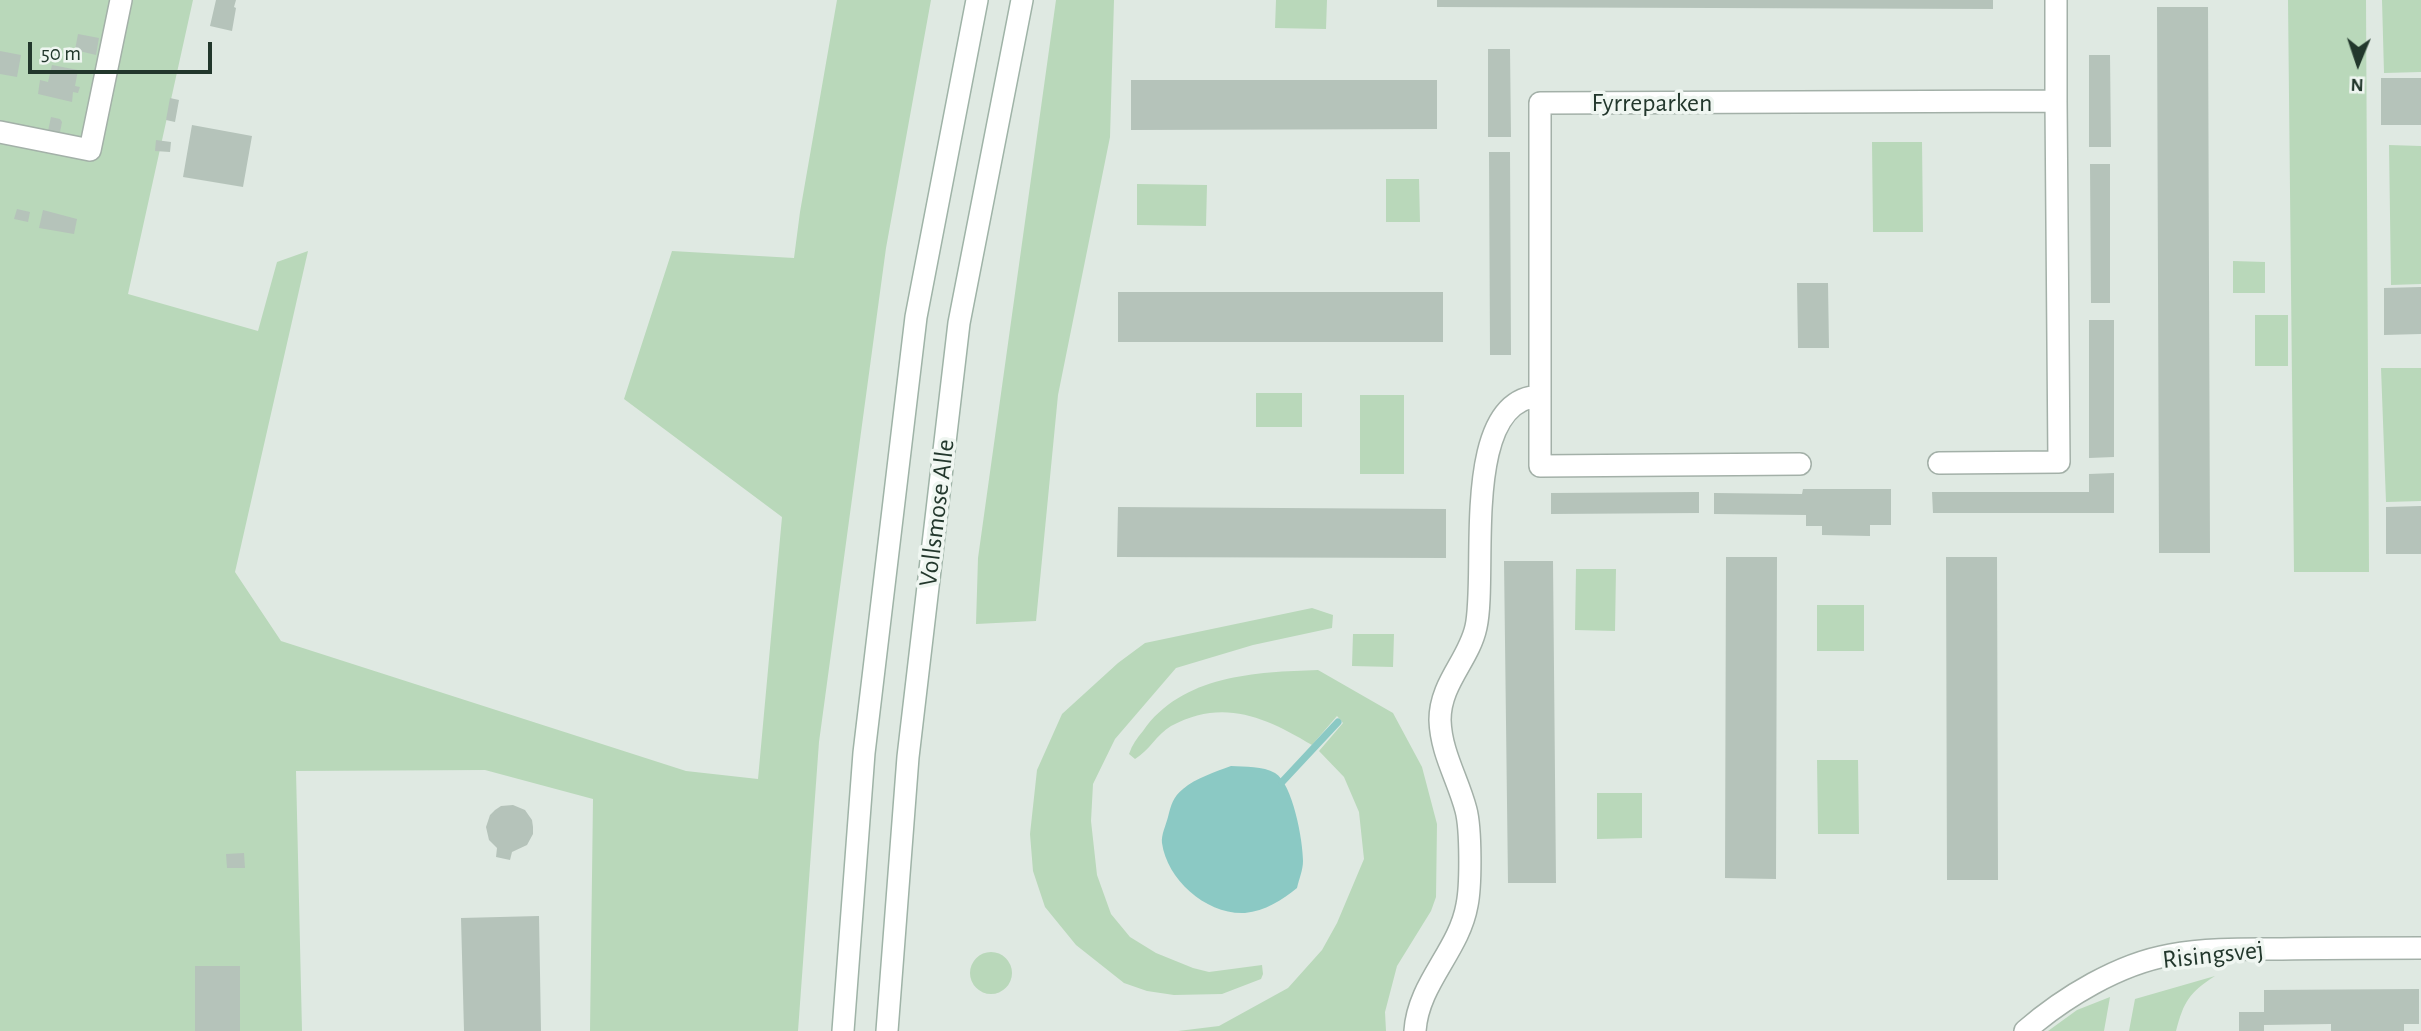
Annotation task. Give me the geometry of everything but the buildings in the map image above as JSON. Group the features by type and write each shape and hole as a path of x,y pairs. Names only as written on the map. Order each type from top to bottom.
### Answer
{"street":[{"path":"0,132 90,150 121,0"},
{"name":"Vollsmose Alle","path":"843,1031 864,753 916,317 978,0"},
{"name":"Vollsmose Alle","path":"887,1031 908,757 959,323 1022,0"},
{"path":"1939,463 2060,462 2056,0"},
{"name":"Fyrreparken","path":"1801,464 1540,466 1540,103 2056,101"},
{"path":"1415,1031 1420,1003 1454,943 1468,903 1467,814 1447,762 1440,720 1447,685 1476,628 1480,592 1483,472 1489,446 1507,412 1516,402 1527,397 1540,396"},
{"name":"Risingsvej","path":"2025,1031 2083,989 2125,969 2168,955 2222,949 2421,948"}],"green space":[{"path":"0,0 193,0 128,294 258,331 277,262 308,251 235,572 281,641 686,771 758,779 782,517 624,399 672,251 794,258 837,0 931,0 886,248 819,742 798,1031 590,1031 593,799 485,770 296,771 302,1031 0,1031"},
{"path":"1056,0 1114,0 1110,137 1058,395 1036,621 976,624 978,558"},
{"path":"1276,0 1327,0 1326,29 1275,28"},
{"path":"2288,0 2366,0 2369,572 2294,572"},
{"path":"2382,0 2421,0 2421,72 2384,73"},
{"path":"1872,142 1922,142 1923,232 1873,232"},
{"path":"2389,145 2421,146 2421,284 2391,285"},
{"path":"1386,179 1419,179 1420,222 1386,222"},
{"path":"1137,184 1207,185 1206,226 1137,225"},
{"path":"2233,261 2265,262 2265,293 2233,293"},
{"path":"2255,315 2288,315 2288,366 2255,366"},
{"path":"2381,368 2421,368 2421,501 2386,502"},
{"path":"1256,393 1302,393 1302,427 1256,427"},
{"path":"1360,395 1404,395 1404,474 1360,474"},
{"path":"1576,569 1616,569 1615,631 1575,630"},
{"path":"1817,605 1864,605 1864,651 1817,651"},
{"path":"1312,608 1333,615 1332,628 1253,645 1176,668 1115,739 1093,784 1091,821 1097,875 1111,914 1130,937 1156,953 1209,972 1262,965 1261,979 1222,994 1174,995 1147,991 1124,983 1076,945 1045,907 1033,871 1030,834 1037,770 1062,714 1118,663 1145,643"},
{"path":"1353,634 1394,634 1393,667 1352,666"},
{"path":"1318,670 1393,713 1422,767 1437,824 1436,897 1431,911 1397,966 1385,1012 1386,1031 1178,1031 1219,1026 1288,988 1322,950 1337,923 1364,859 1359,812 1344,777 1319,751 1343,723 1337,716 1312,745 1260,719 1226,712 1208,713 1171,726 1135,759 1129,754 1130,751 1159,712 1178,698 1199,688 1246,675"},
{"path":"1817,760 1858,760 1859,834 1818,834"},
{"path":"1597,793 1642,793 1642,838 1597,839"},
{"path":"991,952 1006,958 1012,973 1006,988 991,994 976,988 970,973 976,958"},
{"path":"2215,976 2189,999 2176,1031 2129,1031 2135,999"},
{"path":"2110,997 2104,1031 2048,1031 2077,1010"}],"water":[{"path":"1231,766 1265,769 1281,779 1292,800 1303,852 1297,888 1273,904 1245,913 1217,908 1191,893 1172,870 1162,843 1170,809 1177,795 1194,782"}],"waterway":[{"path":"1282,782 1338,722"}]}
